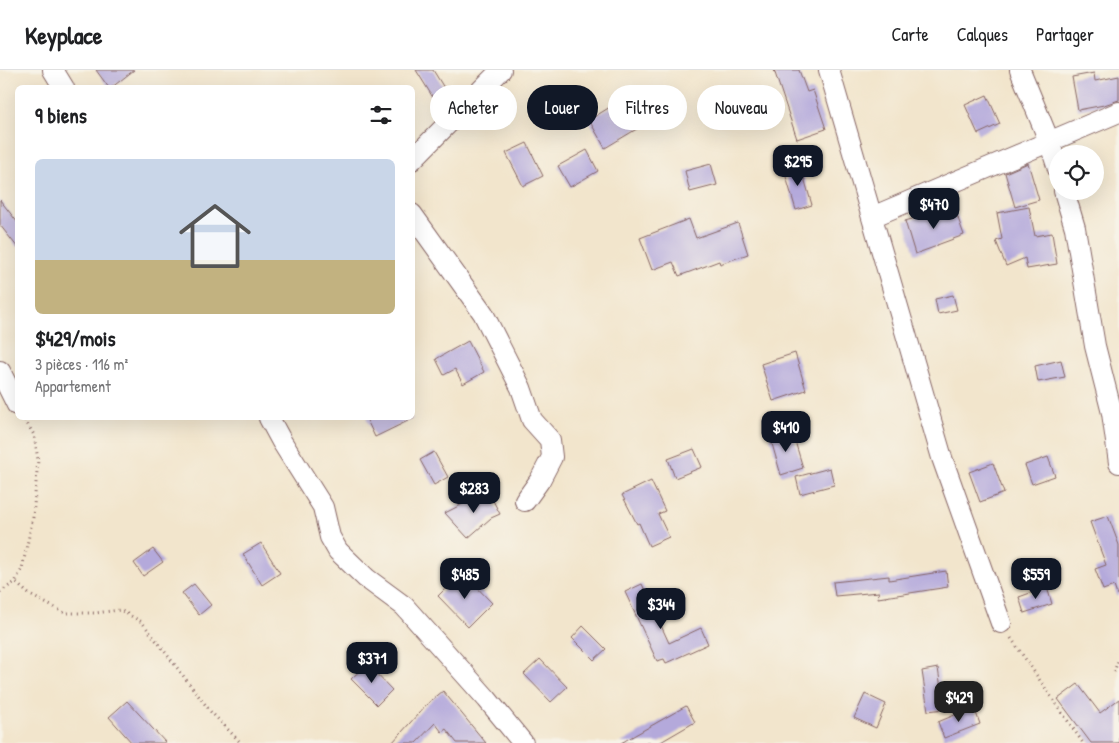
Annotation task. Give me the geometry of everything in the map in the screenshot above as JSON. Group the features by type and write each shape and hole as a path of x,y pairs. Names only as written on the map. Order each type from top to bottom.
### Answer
{"street":[{"path":"53,70 62,85"},
{"path":"415,157 501,70"},
{"path":"829,70 942,458 1001,623"},
{"path":"1020,70 1050,145"},
{"path":"872,217 1119,112"},
{"path":"1067,200 1075,228 1095,346 1112,414 1119,463"},
{"path":"415,218 483,313 521,388 532,420 550,440 552,457 540,480 525,501"},
{"path":"0,371 15,402"},
{"path":"270,420 321,502 330,537 338,551 366,578 404,606 487,699 523,743"}],"path":[{"path":"0,592 15,582 22,569 33,517 38,460 34,435 25,420"},
{"path":"15,582 30,595 65,613 95,613 120,610 142,622 211,712 241,743"},
{"path":"1001,623 1083,743"},
{"path":"1114,672 1119,658"}],"building":[{"path":"96,70 134,70 115,85 107,85"},
{"path":"416,70 433,70 442,85 430,85 430,93"},
{"path":"774,70 799,70 807,92 813,90 826,129 797,139 785,103 785,85 779,85"},
{"path":"1094,73 1095,81 1119,76 1119,100 1078,110 1072,77"},
{"path":"987,95 1000,124 978,134 965,105"},
{"path":"608,108 608,130 635,130 605,148 595,130 598,130 598,114"},
{"path":"527,143 543,176 523,186 506,153"},
{"path":"587,150 598,171 570,187 558,166"},
{"path":"1028,163 1039,200 1015,207 1005,173"},
{"path":"711,164 717,185 690,192 685,171"},
{"path":"800,164 812,205 796,210 784,170"},
{"path":"0,200 15,219 15,244 0,225"},
{"path":"954,207 964,235 915,254 905,221"},
{"path":"1029,207 1035,236 1052,233 1057,264 1027,269 1025,258 1006,266 996,241 1002,239 997,213"},
{"path":"689,219 696,238 738,223 748,254 720,264 719,261 679,276 673,262 652,270 640,238"},
{"path":"953,295 957,310 938,314 935,299"},
{"path":"468,341 484,372 463,384 455,369 444,375 436,359"},
{"path":"795,353 806,390 773,401 761,364"},
{"path":"1061,360 1065,377 1038,382 1035,366"},
{"path":"367,420 410,420 375,437"},
{"path":"792,431 803,468 781,475 770,437"},
{"path":"694,449 702,467 675,478 668,459"},
{"path":"434,452 448,477 434,485 420,460"},
{"path":"1048,457 1055,476 1032,484 1025,465"},
{"path":"993,463 1004,493 980,502 969,472"},
{"path":"830,468 834,485 800,494 796,477"},
{"path":"651,481 665,511 658,514 669,537 649,546 639,523 637,524 622,495"},
{"path":"488,491 500,514 491,518 468,538 445,513"},
{"path":"1108,516 1119,545 1119,595 1117,595 1114,586 1103,590 1095,569 1106,565 1090,522"},
{"path":"261,543 280,573 262,585 243,554"},
{"path":"153,549 163,562 143,576 134,563"},
{"path":"946,571 948,587 878,598 879,592 835,596 833,582 889,576 889,580"},
{"path":"462,572 492,603 468,627 438,596"},
{"path":"194,584 211,605 199,615 182,593"},
{"path":"642,584 669,643 701,628 708,644 666,663 664,659 657,661 625,592"},
{"path":"1047,587 1052,604 1024,613 1019,597"},
{"path":"583,626 606,649 594,660 572,638"},
{"path":"540,659 567,687 551,702 524,674"},
{"path":"367,664 392,690 377,705 351,679"},
{"path":"938,668 944,709 928,711 922,671"},
{"path":"1078,684 1100,713 1119,699 1119,743 1091,743 1058,699"},
{"path":"443,691 486,743 457,743 446,729 442,732 435,723 416,743 392,743 427,704"},
{"path":"865,694 886,704 876,728 854,718"},
{"path":"127,701 166,743 132,743 109,717"},
{"path":"686,706 695,722 659,743 621,743"},
{"path":"974,707 980,724 944,738 938,722"}]}
